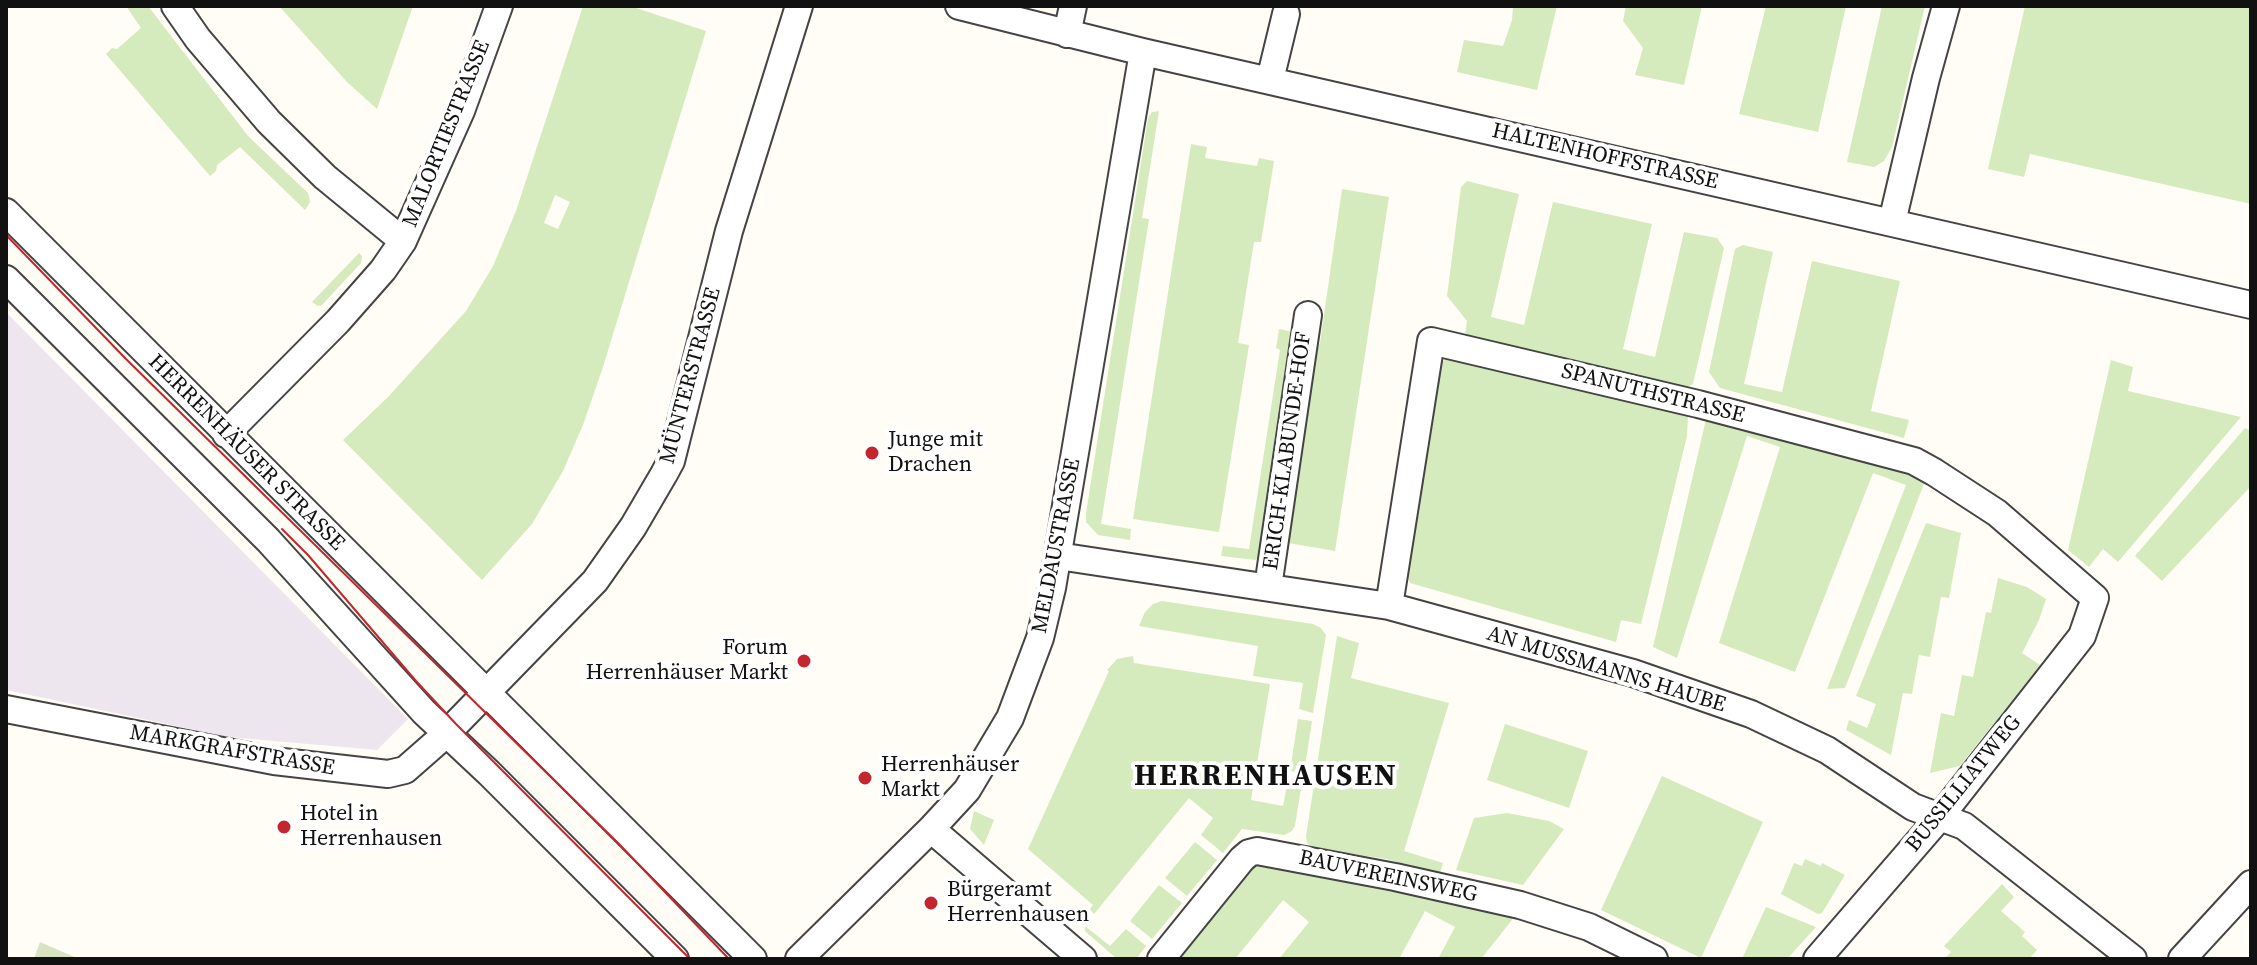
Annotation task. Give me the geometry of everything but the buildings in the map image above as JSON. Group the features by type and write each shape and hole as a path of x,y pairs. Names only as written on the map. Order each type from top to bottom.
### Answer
{"street":[{"path":"175,6 198,39 269,122 325,177 403,241"},
{"name":"MALORTIESTRASSE","path":"226,434 338,321 383,270 403,241 461,111 499,6"},
{"name":"MÜNTERSTRASSE","path":"486,693 595,581 633,527 671,461 729,231 799,6"},
{"name":"HALTENHOFFSTRASSE","path":"959,6 1143,52 2251,305"},
{"path":"1067,34 1073,6"},
{"path":"1892,222 1922,91 1946,6"},
{"path":"1270,80 1286,14"},
{"name":"MELDAUSTRASSE","path":"799,959 967,790 1010,718 1040,638 1058,556 1143,52"},
{"name":"HERRENHÄUSER STRASSE","path":"6,212 753,959"},
{"name":"HERRENHÄUSER STRASSE","path":"6,279 268,540 446,734 675,959"},
{"name":"ERICH-KLABUNDE-HOF","path":"1268,587 1308,315"},
{"name":"SPANUTHSTRASSE","path":"1389,606 1431,341 1698,404 1914,461 1997,513 2095,598"},
{"name":"AN MUSSMANNS HAUBE","path":"1058,556 1389,606 1633,673 1751,714 1827,750 1913,807 1964,826 2133,959"},
{"name":"BUSSILLIATWEG","path":"1817,959 1939,818 2082,636 2095,598"},
{"path":"446,734 486,693"},
{"name":"MARKGRAFSTRASSE","path":"7,713 274,761 388,774 405,770 446,734"},
{"path":"931,829 1083,959"},
{"name":"BAUVEREINSWEG","path":"1161,959 1242,859 1257,851 1520,905 1589,927 1654,959"},
{"path":"2182,959 2251,884"}],"shaded area":[{"path":"6,312 408,719 377,750 228,737 6,690"}],"green space":[{"path":"126,6 148,6 248,136 308,193 310,202 305,210 240,147 217,165 210,176 106,54 112,48 117,49 141,28"},
{"path":"279,6 413,6 377,109 347,82"},
{"path":"583,6 630,6 706,31 583,425 563,471 532,524 482,580 343,440 388,397 466,311 493,266 516,211","holes":["555,195 570,202 558,229 544,223"]},
{"path":"1513,6 1557,6 1537,90 1457,72 1464,40 1503,46 1512,20"},
{"path":"1626,6 1702,6 1684,85 1635,75 1643,48 1623,21"},
{"path":"1766,6 1846,6 1818,132 1739,114"},
{"path":"1882,6 1925,6 1892,147 1884,161 1874,167 1847,162"},
{"path":"2025,6 2251,6 2251,204 2030,154 2024,177 1988,169"},
{"path":"1159,111 1142,218 1149,219 1101,524 1131,529 1130,540 1098,535 1086,522 1086,513 1148,118 1152,112"},
{"path":"1191,144 1207,147 1205,158 1257,166 1259,158 1274,161 1261,242 1254,242 1238,343 1249,345 1219,532 1133,519"},
{"path":"1467,181 1519,194 1491,317 1524,325 1553,202 1652,224 1623,349 1655,357 1684,232 1717,238 1724,248 1693,384 1680,386 1465,336 1467,321 1447,296 1461,187"},
{"path":"1342,189 1389,197 1335,551 1288,543 1312,356 1320,343"},
{"path":"1743,245 1773,252 1744,384 1782,392 1812,261 1900,281 1871,411 1909,420 1904,438 1720,388 1709,372 1735,249"},
{"path":"359,253 361,263 322,305 312,302"},
{"path":"1279,329 1293,332 1262,549 1256,560 1221,556 1223,546 1249,549 1280,350 1276,348"},
{"path":"1454,356 1682,408 1688,416 1687,436 1641,624 1621,620 1616,642 1410,583 1404,567 1436,373 1443,361"},
{"path":"2111,360 2133,367 2128,391 2241,417 2118,562 2103,549 2089,567 2068,550"},
{"path":"1707,415 1927,476 1845,688 1827,689 1906,485 1873,473 1795,672 1719,643 1780,447 1747,436 1677,658 1653,647"},
{"path":"2245,428 2251,431 2251,486 2162,581 2135,556"},
{"path":"1926,523 1961,533 1949,598 1941,597 1930,657 1919,655 1912,694 1903,693 1891,755 1846,730 1849,720 1867,728 1876,704 1856,696"},
{"path":"1998,578 2027,587 2046,599 2022,653 2040,665 1960,766 1930,773 1941,713 1954,716 1962,675 1973,677 1986,612 1991,613"},
{"path":"1162,601 1313,624 1321,628 1326,635 1313,713 1299,709 1303,683 1253,676 1258,646 1139,626 1145,612"},
{"path":"1337,636 1359,643 1351,678 1449,703 1404,851 1443,863 1440,873 1386,859 1313,848 1307,843"},
{"path":"1133,656 1134,663 1270,684 1251,800 1283,806 1288,780 1302,782 1292,831 1284,835 1242,829 1223,853 1201,835 1213,818 1189,798 1094,914 1090,909 1093,905 1028,849 1107,670 1117,659"},
{"path":"1298,719 1312,721 1304,773 1290,771"},
{"path":"1505,724 1588,751 1569,808 1487,780"},
{"path":"1662,776 1763,822 1701,958 1601,910"},
{"path":"974,811 994,820 984,845 970,829"},
{"path":"1507,813 1549,821 1564,829 1523,885 1456,870 1474,818"},
{"path":"1195,842 1217,860 1187,896 1165,878"},
{"path":"1242,859 1511,911 1512,920 1481,959 1438,959 1455,927 1425,911 1399,959 1279,959 1309,922 1283,900 1235,959 1161,959"},
{"path":"1805,859 1821,866 1822,863 1845,875 1822,913 1818,914 1781,894 1794,863 1802,866"},
{"path":"2002,884 2014,897 2001,911 2025,932 2022,936 2037,950 2029,959 1944,959 1951,952 1944,946"},
{"path":"1159,885 1182,903 1152,939 1130,921"},
{"path":"1766,907 1816,927 1787,959 1742,959"},
{"path":"1085,926 1110,946 1126,929 1146,946 1136,959 1117,959 1085,931"},
{"path":"40,942 79,959 34,959"}],"tram line":[{"path":"6,235 126,359 619,844 729,959"},
{"path":"282,529 456,724 690,959"}],"place":[{"name":"Junge mit Drachen","path":"872,453"},
{"name":"Forum Herrenhäuser Markt","path":"804,661"},
{"name":"Herrenhäuser Markt","path":"865,778"},
{"name":"Hotel in Herrenhausen","path":"284,827"},
{"name":"Bürgeramt Herrenhausen","path":"931,903"}],"district":[{"name":"HERRENHAUSEN","path":"1266,777"}]}
